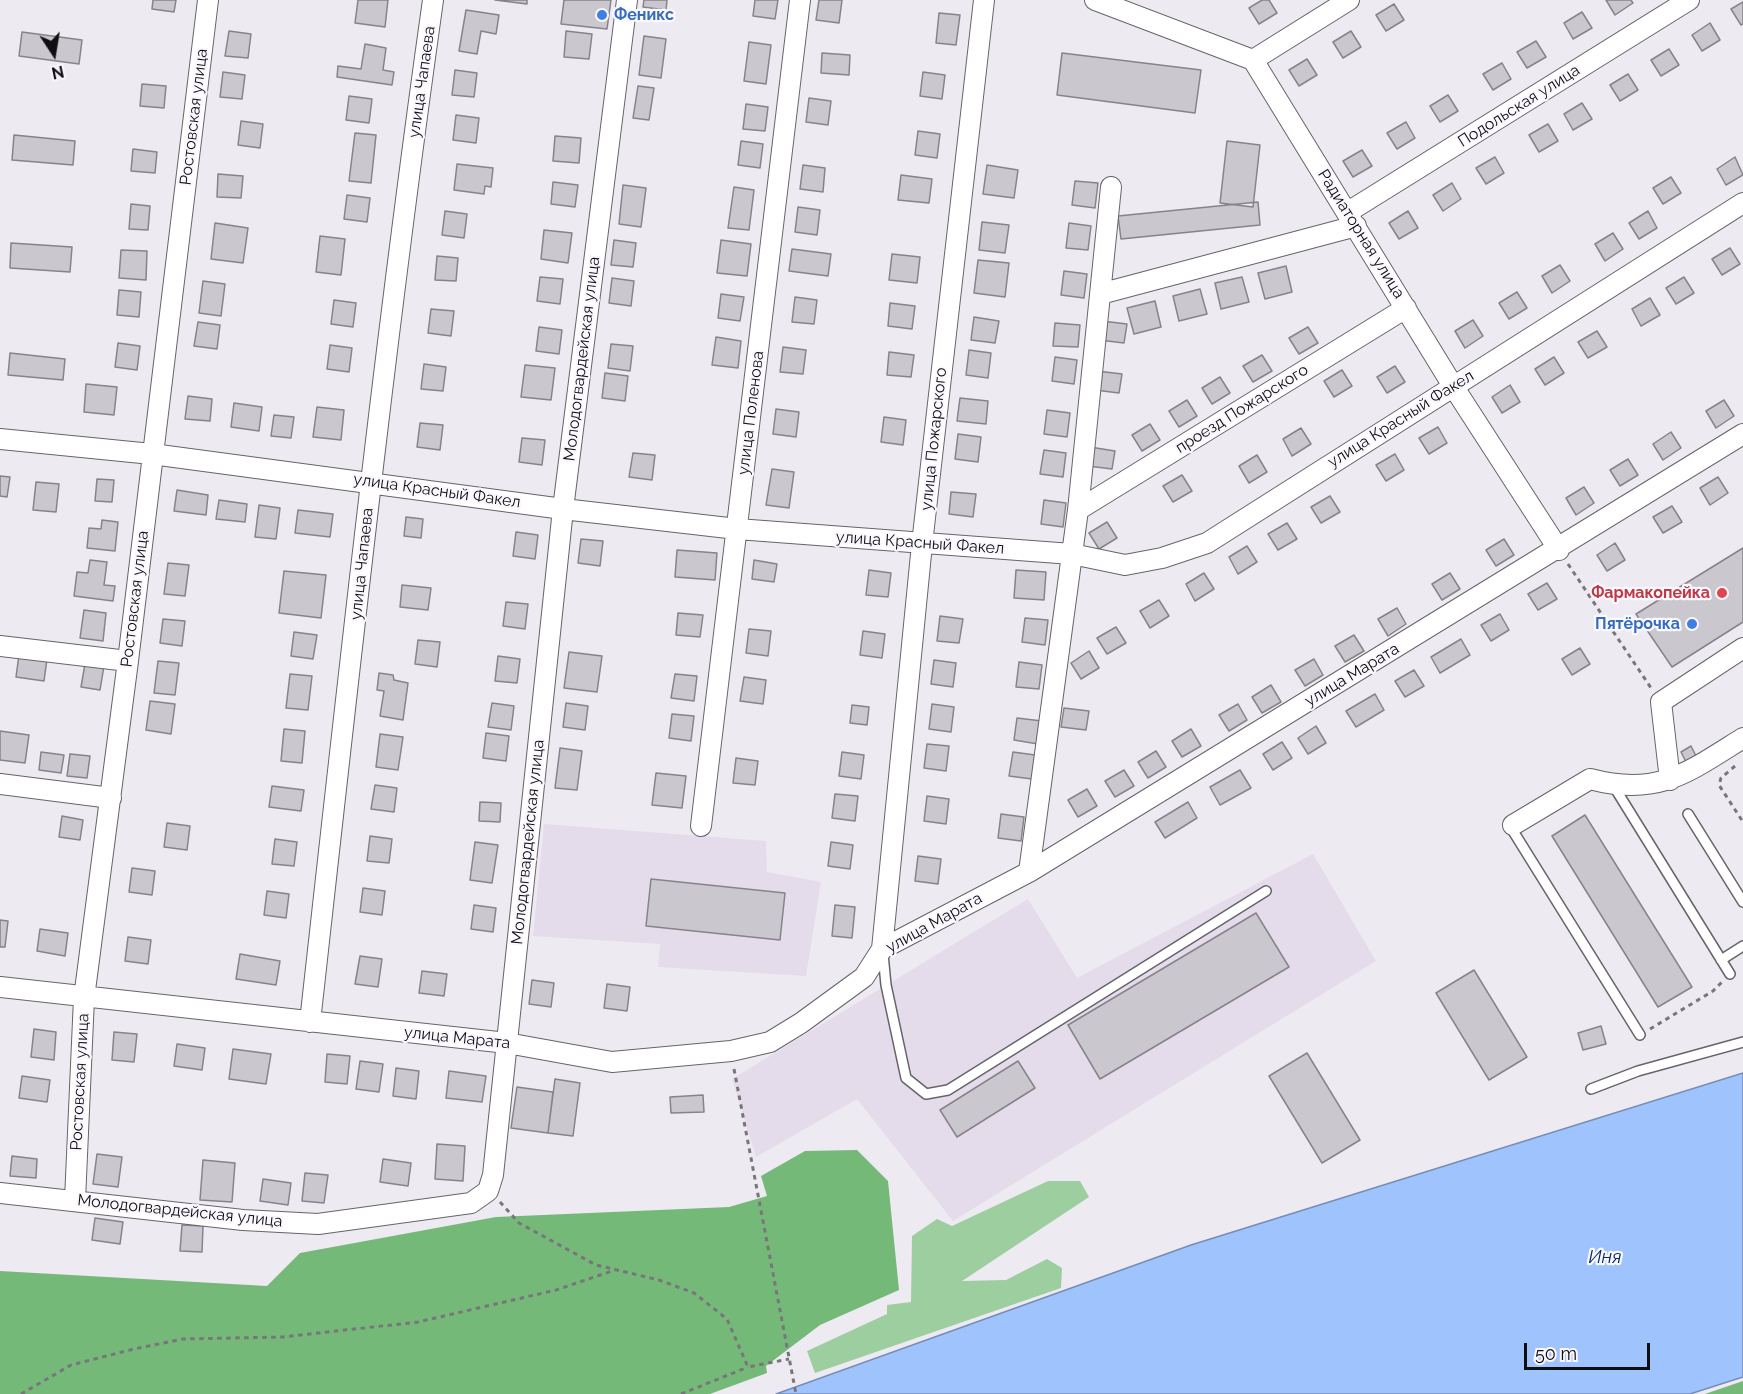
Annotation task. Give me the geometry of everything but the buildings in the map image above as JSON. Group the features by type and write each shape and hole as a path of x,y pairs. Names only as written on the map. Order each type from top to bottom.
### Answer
{"street":[{"name":"Ростовская улица","path":"75,1200 84,998 129,661 208,0"},
{"name":"улица Чапаева","path":"310,1022 371,482 405,201 433,0"},
{"name":"Молодогвардейская улица","path":"0,1193 243,1220 318,1224 471,1203 488,1191 493,1175 563,509 627,0"},
{"name":"улица Поленова","path":"701,826 800,0"},
{"name":"улица Пожарского","path":"882,949 922,544 984,0"},
{"path":"1095,0 1252,60 1349,0"},
{"name":"Подольская улица","path":"1100,294 1352,219 1689,0"},
{"name":"Радиаторная улица","path":"1252,60 1453,386 1559,550"},
{"path":"1029,872 1078,510 1111,187"},
{"name":"улица Красный Факел","path":"0,439 152,454 563,509 737,529 1072,554 1125,566 1162,558 1207,543 1743,203"},
{"name":"проезд Пожарского","path":"1078,510 1406,308"},
{"name":"улица Марата","path":"0,987 507,1043 612,1062 731,1051 770,1042 801,1023 864,977 882,949 1029,872 1559,550 1743,434"},
{"path":"0,646 129,661"},
{"path":"1670,780 1661,702 1743,648"},
{"path":"1513,825 1590,779 1612,785 1650,786 1670,780 1743,738"},
{"path":"0,784 111,798"}],"lane":[{"path":"1612,785 1730,974"},
{"path":"1688,814 1743,902"},
{"path":"1513,825 1514,831 1640,1035"},
{"path":"882,949 886,985 906,1078 926,1094 948,1090 1266,891"},
{"path":"1721,960 1743,946"},
{"path":"1591,1089 1638,1071 1743,1042"}],"path":[{"path":"1559,550 1661,702"},
{"path":"1738,763 1719,781 1743,822"},
{"path":"1640,1035 1713,991 1730,974"},
{"path":"731,1051 796,1394"},
{"path":"488,1191 519,1223 596,1265 659,1280 694,1293 727,1319 748,1368"},
{"path":"21,1394 71,1365 134,1349 183,1340 283,1337 418,1322 556,1290 615,1270"},
{"path":"681,1394 748,1368 789,1359"}],"shaded area":[{"path":"544,824 766,841 767,872 821,882 806,976 658,967 660,944 533,936"},
{"path":"1313,854 1376,961 953,1221 857,1099 756,1157 732,1079 1028,899 1077,978"}],"green space":[{"path":"857,1150 888,1181 899,1290 820,1325 766,1366 767,1373 710,1394 0,1394 0,1271 267,1286 300,1253 496,1217 729,1207 767,1196 761,1176 805,1151"},
{"path":"1048,1181 1080,1181 1089,1197 962,1281 1006,1280 1047,1259 1062,1268 1061,1288 815,1373 807,1351 887,1314 887,1305 911,1302 912,1236 937,1219 952,1226"},
{"path":"1743,1381 1743,1394 1705,1394"}],"water":[{"name":"Иня","path":"1743,1073 1743,1377 1690,1394 776,1394 1191,1245"}],"place":[{"name":"Феникс","path":"602,15"},
{"name":"Фармакопейка","path":"1722,593"},
{"name":"Пятёрочка","path":"1692,624"}]}
